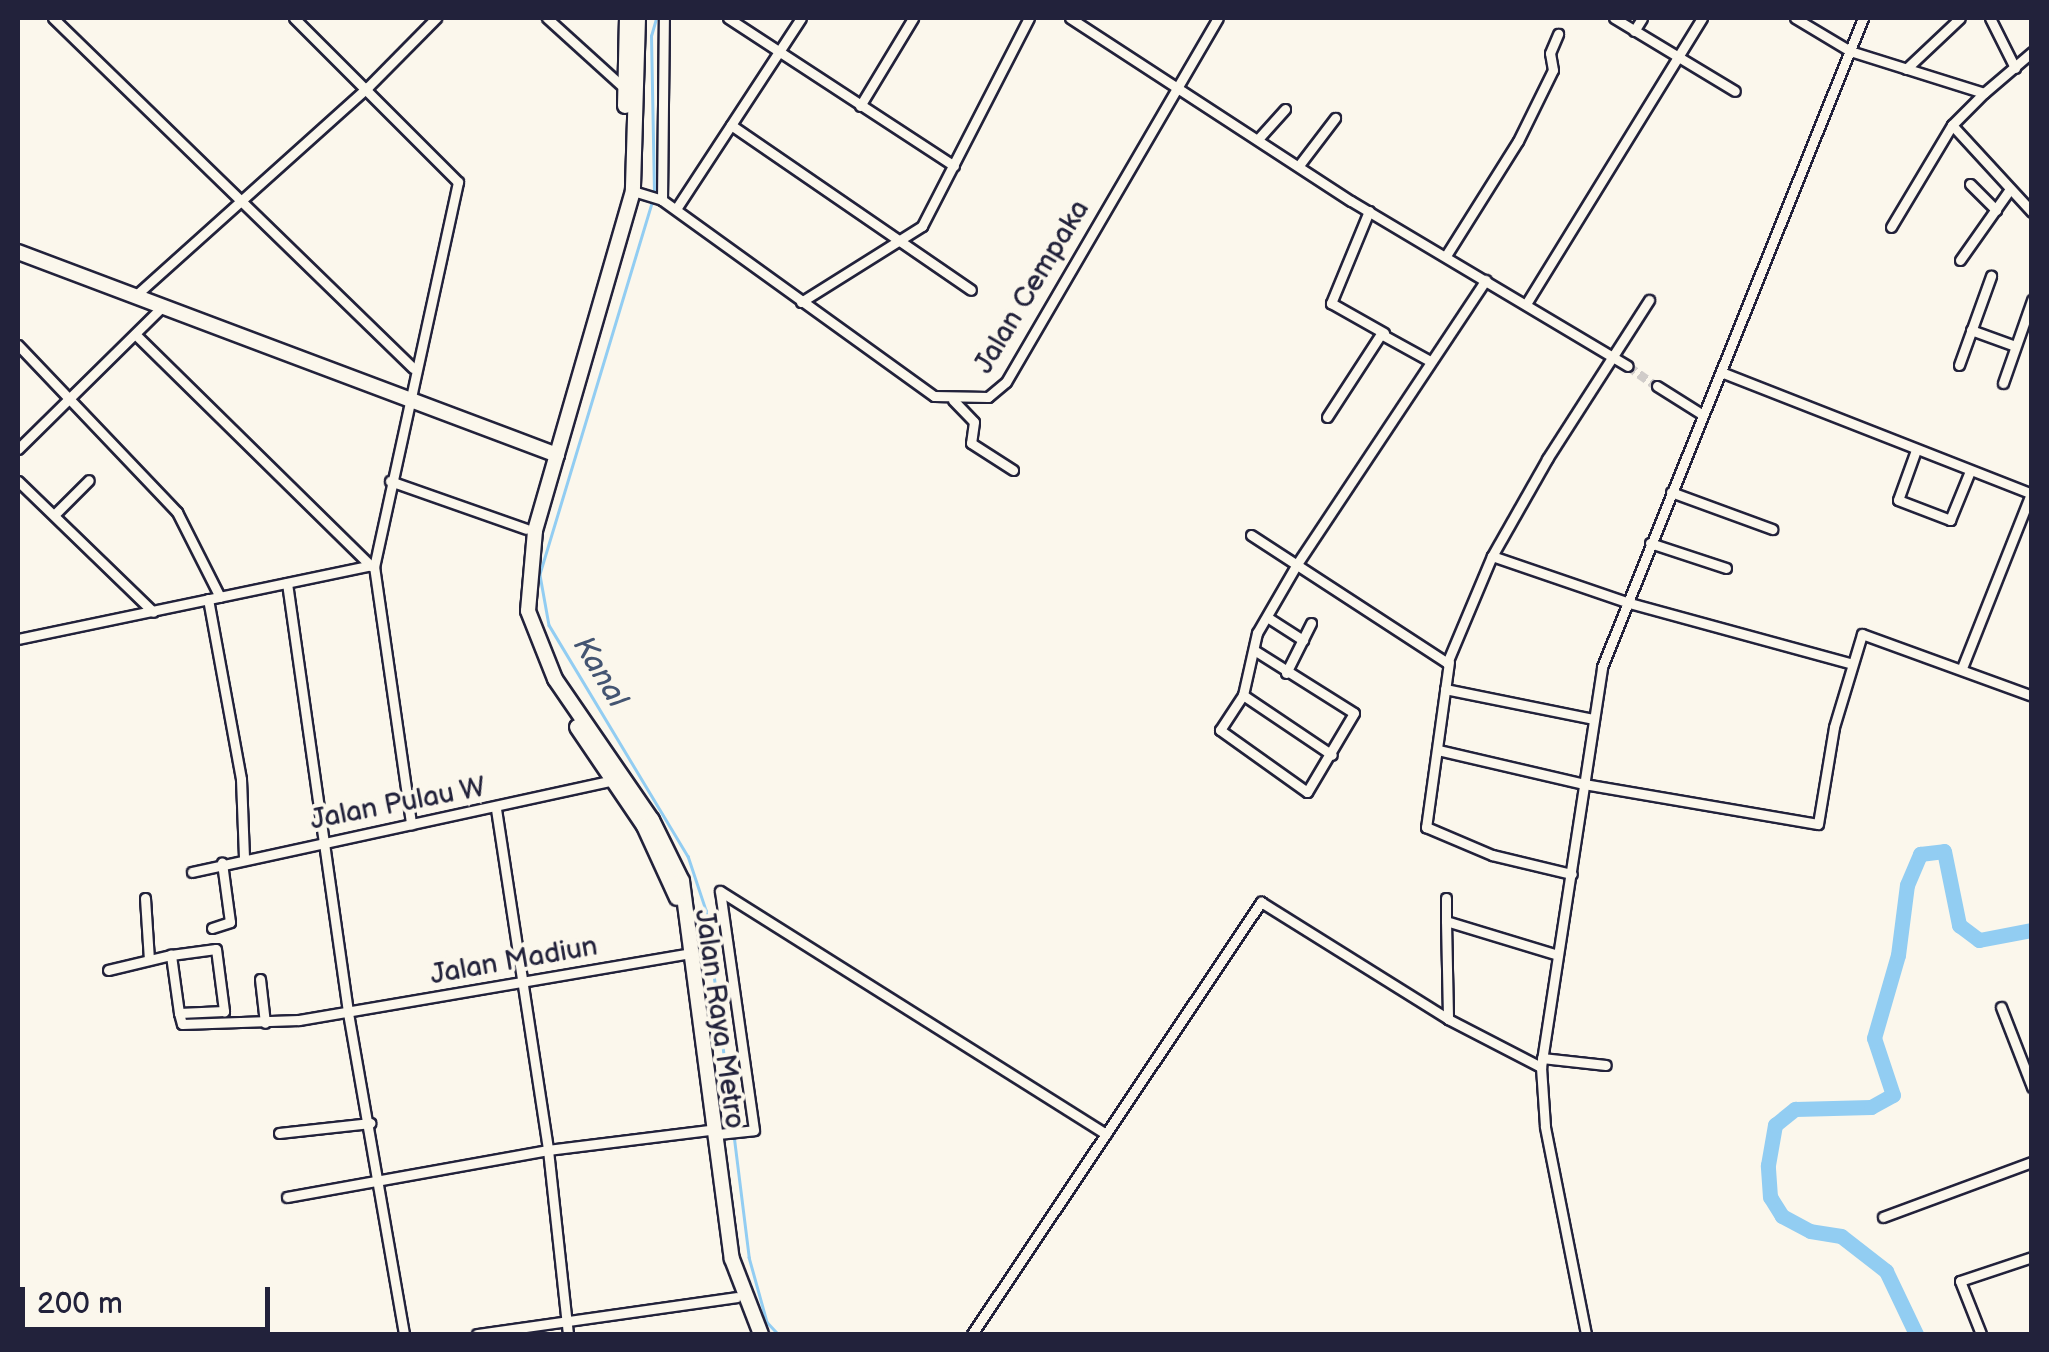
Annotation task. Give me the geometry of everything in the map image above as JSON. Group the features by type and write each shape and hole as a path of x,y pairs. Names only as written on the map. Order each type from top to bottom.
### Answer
{"main road":[{"path":"588,735 540,654 528,611 528,561 553,454 618,227 627,167 623,87 627,18"},
{"path":"638,18 635,192 526,529 517,586 524,638 667,846 686,894 732,1259 761,1334"},
{"path":"18,252 553,454"},
{"name":"Jalan Raya Metro","path":"614,772 673,885 688,954 736,1298 751,1334"}],"street":[{"path":"54,18 413,368"},
{"path":"294,18 457,178 371,566 411,824"},
{"path":"135,296 368,88 436,18"},
{"path":"546,18 623,87"},
{"path":"659,198 664,18"},
{"path":"728,18 954,166"},
{"path":"676,209 802,18"},
{"path":"860,106 913,18"},
{"path":"801,302 902,244 930,214 1029,18"},
{"path":"1070,18 1370,211 1628,366"},
{"name":"Jalan Cempaka","path":"635,192 659,198 676,209 934,396 953,400 988,396 1006,382 1218,18"},
{"path":"1614,18 1735,91"},
{"path":"1634,31 1642,18"},
{"path":"1526,304 1702,18"},
{"path":"1795,18 1850,50 1984,93"},
{"path":"1586,1334 1545,1126 1541,1062 1605,656 1863,18"},
{"path":"1906,69 1960,18"},
{"path":"1990,18 2015,68"},
{"path":"1447,254 1518,141 1554,70 1550,53 1558,34"},
{"path":"1890,227 1952,125 2032,52"},
{"path":"1259,138 1285,109"},
{"path":"1300,164 1335,118"},
{"path":"730,125 971,290"},
{"path":"1952,125 2032,212"},
{"path":"1970,184 1996,210"},
{"path":"1960,260 2010,189"},
{"path":"1370,211 1331,303 1430,361"},
{"path":"1959,365 1991,276"},
{"path":"1254,650 1353,712 1332,755 1304,792 1220,734 1243,696 1254,650 1267,616 1297,564 1486,280"},
{"path":"1572,874 1492,855 1429,830 1448,662 1492,556 1649,300"},
{"path":"2002,383 2032,300"},
{"path":"18,449 138,336 162,307"},
{"path":"1971,330 2016,346"},
{"path":"1326,417 1384,333"},
{"path":"138,336 371,566"},
{"path":"18,345 178,512 220,597"},
{"path":"1721,372 2031,494 1962,668"},
{"path":"1658,386 1703,416"},
{"path":"953,400 974,422 971,443 1013,470"},
{"path":"1916,450 1898,500 1950,520 1970,470"},
{"path":"54,515 89,480"},
{"path":"390,480 526,529"},
{"path":"18,481 154,612"},
{"path":"1671,492 1772,529"},
{"path":"1251,535 1442,664 1448,662"},
{"path":"1650,543 1726,568"},
{"path":"1492,556 1626,602 1852,664"},
{"path":"18,639 371,566"},
{"path":"286,583 348,1013 404,1334"},
{"path":"208,599 241,779 244,857"},
{"path":"1267,616 1302,640"},
{"path":"1286,672 1312,623"},
{"path":"1438,750 1584,784 1818,824 1859,638 1868,633 2030,695"},
{"path":"1445,688 1594,720"},
{"path":"1243,696 1332,755"},
{"name":"Jalan Pulau W","path":"192,872 244,857 496,809 614,772"},
{"path":"496,809 518,982 548,1150 568,1334"},
{"path":"212,928 230,922 222,863"},
{"path":"287,1197 548,1150 754,1130 720,892 1106,1134"},
{"path":"146,898 149,960"},
{"path":"1446,898 1448,1019"},
{"path":"972,1334 1260,902 1448,1019 1541,1062 1606,1066"},
{"path":"1446,921 1558,954"},
{"path":"108,970 149,960 171,956 216,949 224,1011 179,1013 171,956"},
{"name":"Jalan Madiun","path":"179,1013 182,1024 264,1024 688,954"},
{"path":"260,979 264,1024"},
{"path":"2002,1007 2030,1073 2032,1087"},
{"path":"279,1133 370,1124"},
{"path":"1883,1217 2032,1162"},
{"path":"1981,1334 1960,1281 2032,1257"},
{"path":"476,1334 566,1318 736,1298"}],"waterway":[{"name":"Kanal","path":"654,192 651,36 656,18"},
{"name":"Kanal","path":"653,200 540,575 549,625 688,856 706,910 749,1257 767,1322 778,1334"},
{"path":"1916,1334 1886,1271 1841,1236 1810,1231 1782,1216 1770,1197 1768,1165 1775,1125 1795,1109 1871,1107 1893,1095 1874,1038 1898,955 1907,885 1920,854 1944,851 1959,925 1979,940 2032,930"}],"tunnel":[{"path":"1628,366 1657,386"}]}
